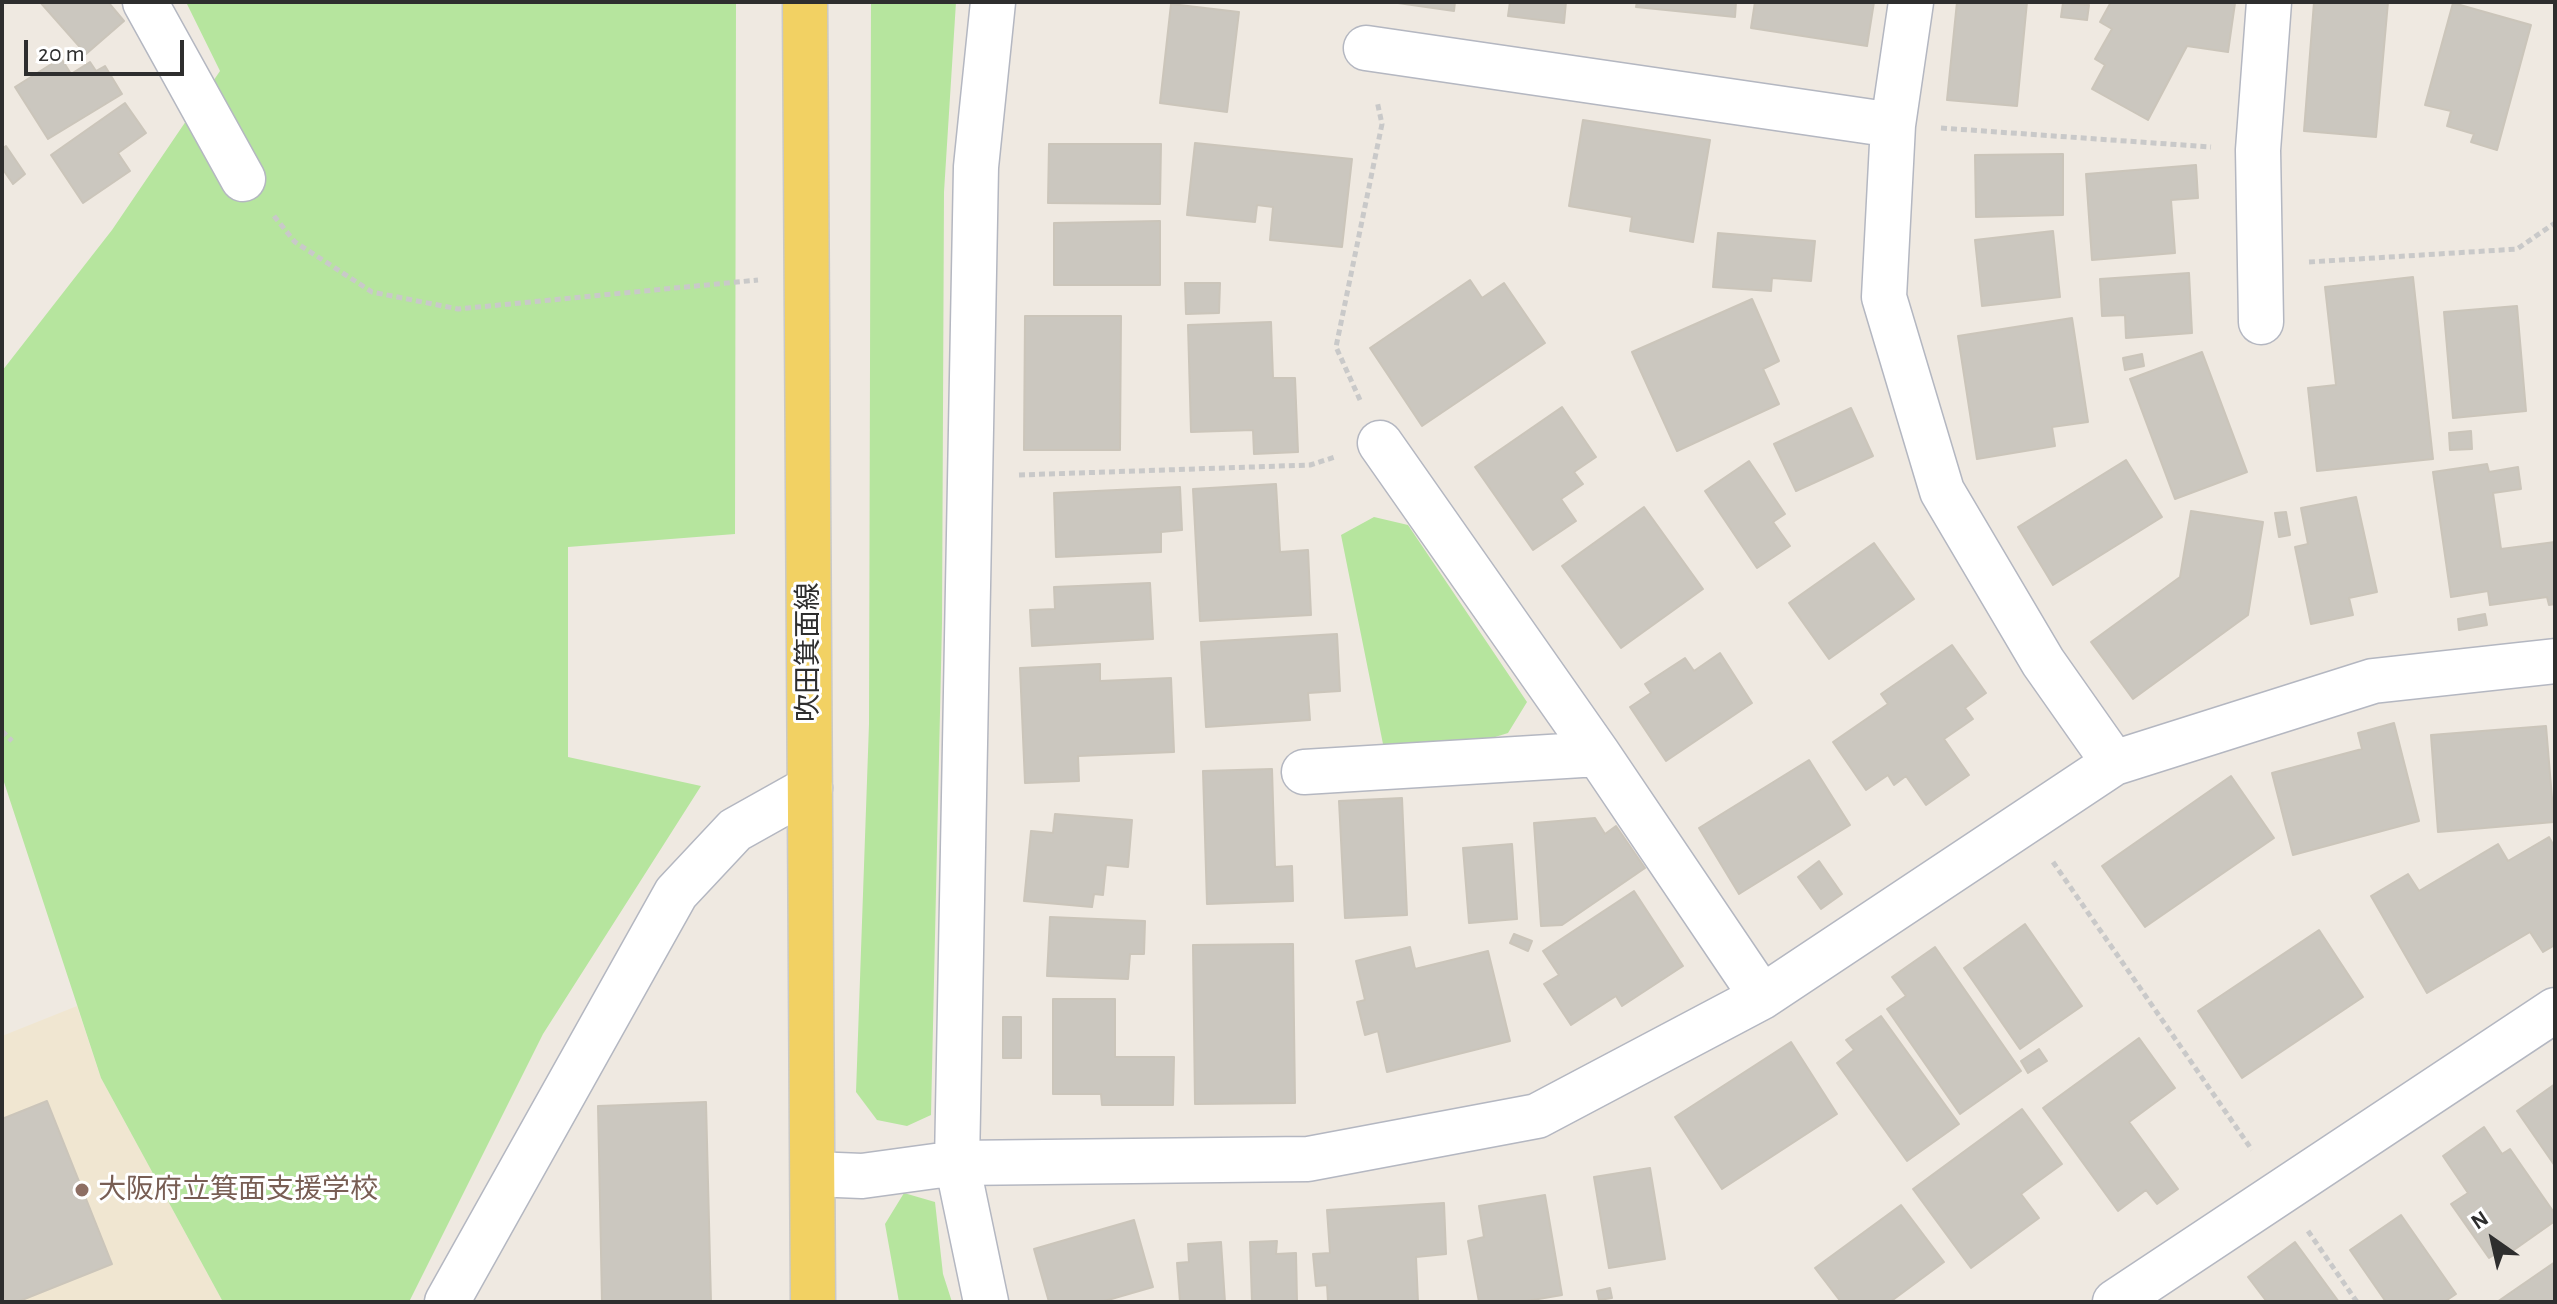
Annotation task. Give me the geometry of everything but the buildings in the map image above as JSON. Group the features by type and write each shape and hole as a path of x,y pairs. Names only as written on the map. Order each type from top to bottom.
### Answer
{"main road":[{"name":"吹田箕面線","path":"805,2 813,1302"}],"street":[{"path":"145,2 243,179"},
{"path":"986,1302 957,1163 976,167 993,2"},
{"path":"1911,2 1893,125 1884,297 1942,491 2043,662 2114,763"},
{"path":"2261,322 2258,150 2269,2"},
{"path":"1366,48 1893,125"},
{"path":"1380,443 1598,754 1762,997"},
{"path":"813,1174 862,1176 957,1163 1308,1159 1537,1116 1762,997 2114,763 2373,681 2555,661"},
{"path":"1304,772 1598,754"},
{"path":"447,1302 676,893 735,830 810,788"},
{"path":"2115,1302 2555,1010"}],"path":[{"path":"970,477 1310,465 1380,443 1336,347 1382,124"},
{"path":"1893,125 2153,142"},
{"path":"243,179 295,242 372,292 458,309 806,275"},
{"path":"2260,265 2517,249 2555,223"},
{"path":"2,731 12,741"},
{"path":"2025,822 2357,1302"}],"shaded area":[{"name":"大阪府立箕面支援学校","path":"77,1006 101,1078 223,1302 2,1302 2,1036"}],"green space":[{"path":"186,2 736,2 735,534 568,547 568,757 701,786 543,1034 409,1302 223,1302 101,1078 2,776 2,371 112,230 220,71"},
{"path":"871,2 956,2 944,192 942,623 931,1115 907,1126 877,1120 856,1092 869,724"},
{"path":"1374,517 1408,525 1527,702 1508,733 1476,743 1383,744 1341,535"},
{"path":"904,1193 935,1202 943,1274 952,1302 899,1302 885,1224"}],"place":[{"name":"大阪府立箕面支援学校","path":"82,1190"}]}
